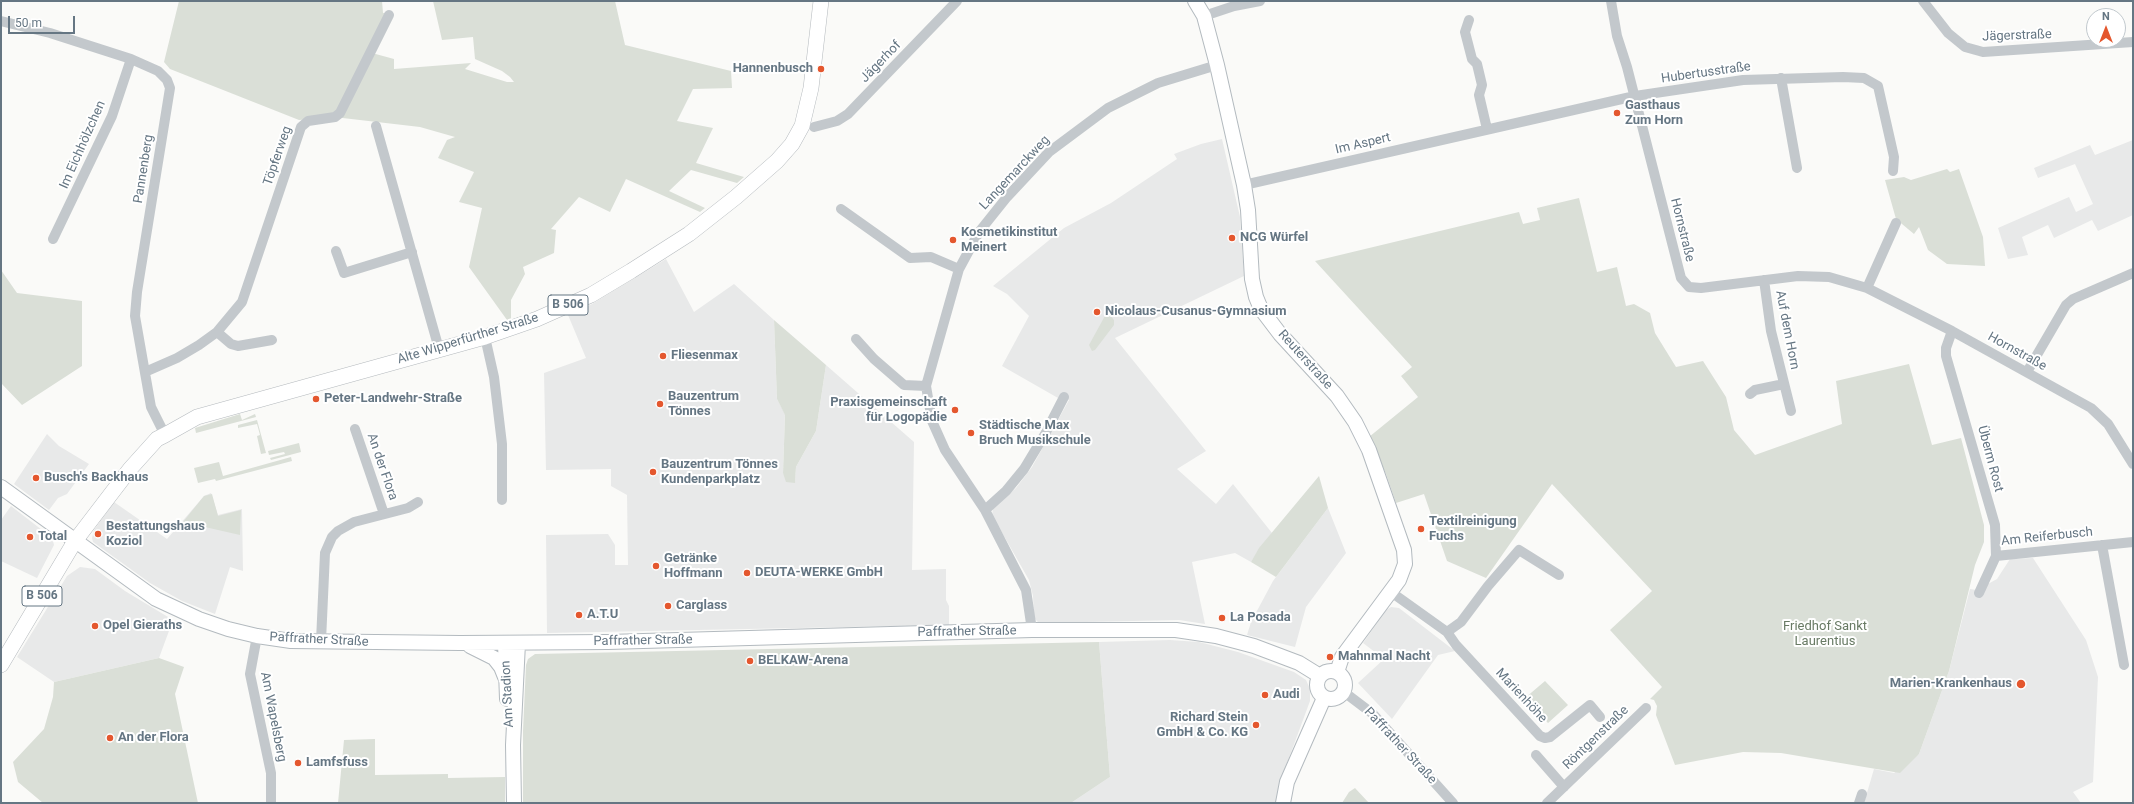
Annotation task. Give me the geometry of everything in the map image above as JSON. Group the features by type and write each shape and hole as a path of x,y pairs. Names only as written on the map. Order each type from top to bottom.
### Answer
{"main road":[{"name":"Alte Wipperfürther Straße","path":"75,541 130,469 157,440 198,417 485,337 537,319 591,295 689,234 755,181 777,161 799,133 808,108 821,1"},
{"name":"B 506","path":"1,665 75,541"}],"street":[{"name":"Jägerhof","path":"814,127 837,122 848,114 957,1"},
{"name":"Reuterstraße","path":"1195,1 1204,16 1217,65 1244,185 1248,210 1252,279 1261,309 1280,334 1337,396 1355,422 1369,450 1404,550 1405,564 1399,580 1342,657 1336,672"},
{"path":"1204,16 1234,6 1260,1"},
{"name":"Hornstraße","path":"1611,1 1617,36 1635,96 1684,282 1689,287 1701,288 1798,276 1819,276 1867,288 1952,331 2091,408 2108,424 2133,464"},
{"name":"Jägerstraße","path":"1923,1 1948,32 1965,47 1983,52 2133,42"},
{"name":"Töpferweg","path":"145,372 177,358 217,332 238,307 246,293 301,126 308,121 335,118 340,113 389,15"},
{"path":"1468,20 1465,32 1472,59 1477,64 1482,85 1479,95 1488,129"},
{"name":"Pannenberg","path":"1,21 50,33 131,59 158,71 166,80 170,88 137,292 135,316 151,407 165,435"},
{"name":"Im Eichhölzchen","path":"53,239 112,116 131,59"},
{"name":"Langemarckweg","path":"1032,630 1026,590 985,510 945,450 932,420 926,386 959,269 979,232 1007,196 1049,152 1108,108 1158,83 1217,65"},
{"path":"1781,78 1797,168"},
{"name":"Hubertusstraße","path":"1635,96 1743,80 1781,78 1864,78 1878,86 1894,157 1893,171"},
{"name":"Im Aspert","path":"1244,185 1488,129 1502,128 1635,96"},
{"path":"376,126 439,350"},
{"path":"841,209 910,258 931,256 959,269"},
{"path":"1867,288 1896,223"},
{"path":"336,251 344,273 412,252"},
{"path":"2027,372 2066,305 2073,299 2133,273"},
{"name":"Auf dem Horn","path":"1764,280 1771,331 1791,411"},
{"name":"Überm Rost","path":"1952,331 1948,337 1946,356 1995,525 1996,556 1979,592"},
{"path":"217,332 231,344 238,346 272,340"},
{"path":"485,337 494,377 502,444 502,500"},
{"path":"856,339 874,359 904,385 926,386"},
{"name":"Auf dem Horn","path":"1750,394 1755,390 1784,384"},
{"path":"985,510 1006,491 1024,469 1045,434 1064,397"},
{"name":"An der Flora","path":"355,429 384,514"},
{"name":"Paffrather Straße","path":"1,487 139,589 173,608 228,629 257,636 291,641 460,644 771,639 1032,630 1185,631 1254,646 1299,663 1320,676"},
{"name":"An der Flora","path":"321,641 325,553 328,544 338,530 354,522 408,508 418,502"},
{"name":"Am Reiferbusch","path":"1996,556 2133,542"},
{"name":"Am Reiferbusch","path":"2102,545 2124,665"},
{"path":"1447,632 1461,622 1488,586 1519,550 1559,575"},
{"name":"Marienhöhe","path":"1391,592 1447,632 1456,645 1540,736 1550,738 1590,705 1600,718"},
{"name":"Am Wapelsberg","path":"257,636 250,674 271,773 271,803"},
{"name":"Am Stadion","path":"512,643 507,682 508,724 513,745"},
{"name":"Am Stadion","path":"512,643 514,803"},
{"path":"460,644 476,648 494,658 502,667 507,682"},
{"path":"1330,671 1336,672 1345,680 1344,692 1336,699 1324,698 1319,693 1317,686 1320,676 1330,671"},
{"name":"Paffrather Straße","path":"1344,692 1373,714 1453,803"},
{"path":"1283,803 1288,782 1324,698"},
{"name":"Röntgenstraße","path":"1547,803 1646,708"},
{"name":"Röntgenstraße","path":"1536,755 1564,787"}],"shaded area":[{"path":"1222,139 1240,217 1244,276 1115,338 1206,451 1177,469 1216,504 1233,484 1272,533 1251,562 1235,553 1192,562 1205,624 1179,620 1039,623 1034,618 1033,596 1029,580 992,515 993,508 1016,488 1032,467 1069,400 1060,395 1058,398 1002,366 1029,316 1007,294 993,286 1064,228 1111,203 1177,159 1174,154 1201,144"},
{"path":"2133,140 2133,215 2098,231 2092,220 2054,238 2048,225 2022,237 2028,255 2008,259 1998,228 2069,197 2076,212 2093,204 2075,164 2038,178 2034,168 2090,145 2095,155"},
{"path":"666,259 694,312 734,284 774,320 777,399 785,414 783,473 795,482 796,467 816,431 826,365 914,442 912,570 946,569 946,600 949,606 949,625 547,633 546,535 608,534 615,545 615,565 628,565 627,495 611,486 611,469 546,470 544,373 586,358 568,315 592,304"},
{"path":"47,434 59,446 89,464 67,494 58,498 49,510 14,484"},
{"path":"211,493 218,515 242,509 243,571 230,567 215,614 182,601 150,583 93,542 92,538 94,530 114,502 167,539 204,496"},
{"path":"11,506 51,537 53,541 54,545 37,578 1,561 1,520"},
{"path":"1328,508 1346,553 1306,607 1295,647 1247,635 1251,622 1273,581"},
{"name":"Marien-Krankenhaus","path":"2033,558 2086,640 2098,677 2093,782 2073,792 2081,803 1864,803 1874,769 1894,773 1919,754 1949,671 1970,589 1977,590 1997,579 2010,559"},
{"path":"80,567 95,569 125,591 173,620 159,658 54,682 17,657 67,576"},
{"path":"1391,607 1399,608 1455,651 1438,655 1392,719 1358,683 1384,659 1363,643 1386,610"},
{"path":"1170,640 1199,642 1238,652 1294,672 1306,680 1310,689 1310,701 1286,766 1277,803 1071,803 1110,777 1099,642"}],"green space":[{"path":"179,1 382,1 383,13 392,12 372,53 394,59 394,69 471,63 465,69 507,82 514,82 502,71 475,59 473,37 442,40 433,1 615,1 625,45 731,71 732,88 693,89 677,121 713,128 696,163 744,177 737,183 691,170 669,191 705,208 700,212 626,179 610,212 579,197 551,229 556,230 554,253 523,267 525,274 511,300 511,319 507,320 469,267 482,208 459,202 474,172 438,158 447,140 455,137 420,127 334,117 299,120 170,69 164,62"},
{"path":"1947,169 1950,172 1959,169 1983,237 1985,266 1947,264 1928,250 1919,227 1914,234 1896,219 1885,180 1904,177 1911,180"},
{"name":"Friedhof Sankt Laurentius","path":"1579,198 1597,272 1617,267 1626,306 1634,304 1650,313 1655,333 1676,367 1703,361 1726,397 1734,430 1755,455 1842,424 1836,381 1909,364 1932,445 1961,438 1984,525 1984,542 1975,565 1949,671 1919,754 1900,773 1781,753 1743,752 1675,765 1656,715 1657,706 1654,700 1650,699 1662,687 1610,630 1652,591 1552,484 1486,578 1447,561 1424,494 1396,503 1386,474 1369,437 1418,397 1401,376 1412,367 1315,261 1519,212 1523,224 1540,220 1537,208"},
{"path":"1,270 17,293 82,301 82,366 22,405 1,383"},
{"path":"1108,313 1114,320 1114,325 1095,350 1092,351 1089,345 1106,314"},
{"path":"774,320 826,365 816,431 796,467 795,483 786,482 783,473 785,415 777,399"},
{"path":"240,414 242,420 255,414 256,417 196,433 195,428"},
{"path":"257,420 266,453 261,454 257,436 260,435 257,424 238,428 238,425"},
{"path":"299,443 301,452 271,460 270,458 285,454 284,452 269,455 268,451"},
{"path":"291,457 292,461 216,481 215,479 198,483 194,468 219,462 223,476"},
{"path":"1319,476 1328,508 1276,577 1251,562 1259,548"},
{"path":"212,494 218,516 241,510 240,535 183,522 204,496"},
{"path":"1099,642 1110,777 1071,803 523,803 523,731 526,665 528,659 535,654"},
{"name":"An der Flora","path":"159,658 184,667 175,694 198,803 43,803 18,782 13,762 44,729 53,697 54,682"},
{"path":"1545,681 1568,705 1548,723 1525,698"},
{"path":"375,739 375,775 448,774 448,778 505,777 505,803 338,803 344,740"},
{"path":"1355,788 1369,803 1342,803 1349,792"}],"place":[{"name":"Hannenbusch","path":"821,69"},
{"name":"Gasthaus Zum Horn","path":"1617,113"},
{"name":"NCG Würfel","path":"1232,238"},
{"name":"Kosmetikinstitut Meinert","path":"953,240"},
{"name":"Nicolaus-Cusanus-Gymnasium","path":"1097,312"},
{"name":"Fliesenmax","path":"663,356"},
{"name":"Peter-Landwehr-Straße","path":"316,399"},
{"name":"Bauzentrum Tönnes","path":"660,404"},
{"name":"Praxisgemeinschaft für Logopädie","path":"955,410"},
{"name":"Städtische Max Bruch Musikschule","path":"971,433"},
{"name":"Bauzentrum Tönnes Kundenparkplatz","path":"653,472"},
{"name":"Busch's Backhaus","path":"36,478"},
{"name":"Textilreinigung Fuchs","path":"1421,529"},
{"name":"Bestattungshaus Koziol","path":"98,534"},
{"name":"Total","path":"30,537"},
{"name":"Getränke Hoffmann","path":"656,566"},
{"name":"DEUTA-WERKE GmbH","path":"747,573"},
{"name":"Carglass","path":"668,606"},
{"name":"A.T.U","path":"579,615"},
{"name":"La Posada","path":"1222,618"},
{"name":"Opel Gieraths","path":"95,626"},
{"name":"Mahnmal Nacht","path":"1330,657"},
{"name":"BELKAW-Arena","path":"750,661"},
{"name":"Marien-Krankenhaus","path":"2021,684"},
{"name":"Audi","path":"1265,695"},
{"name":"Richard Stein GmbH & Co. KG","path":"1256,725"},
{"name":"An der Flora","path":"110,738"},
{"name":"Lamfsfuss","path":"298,763"}]}
